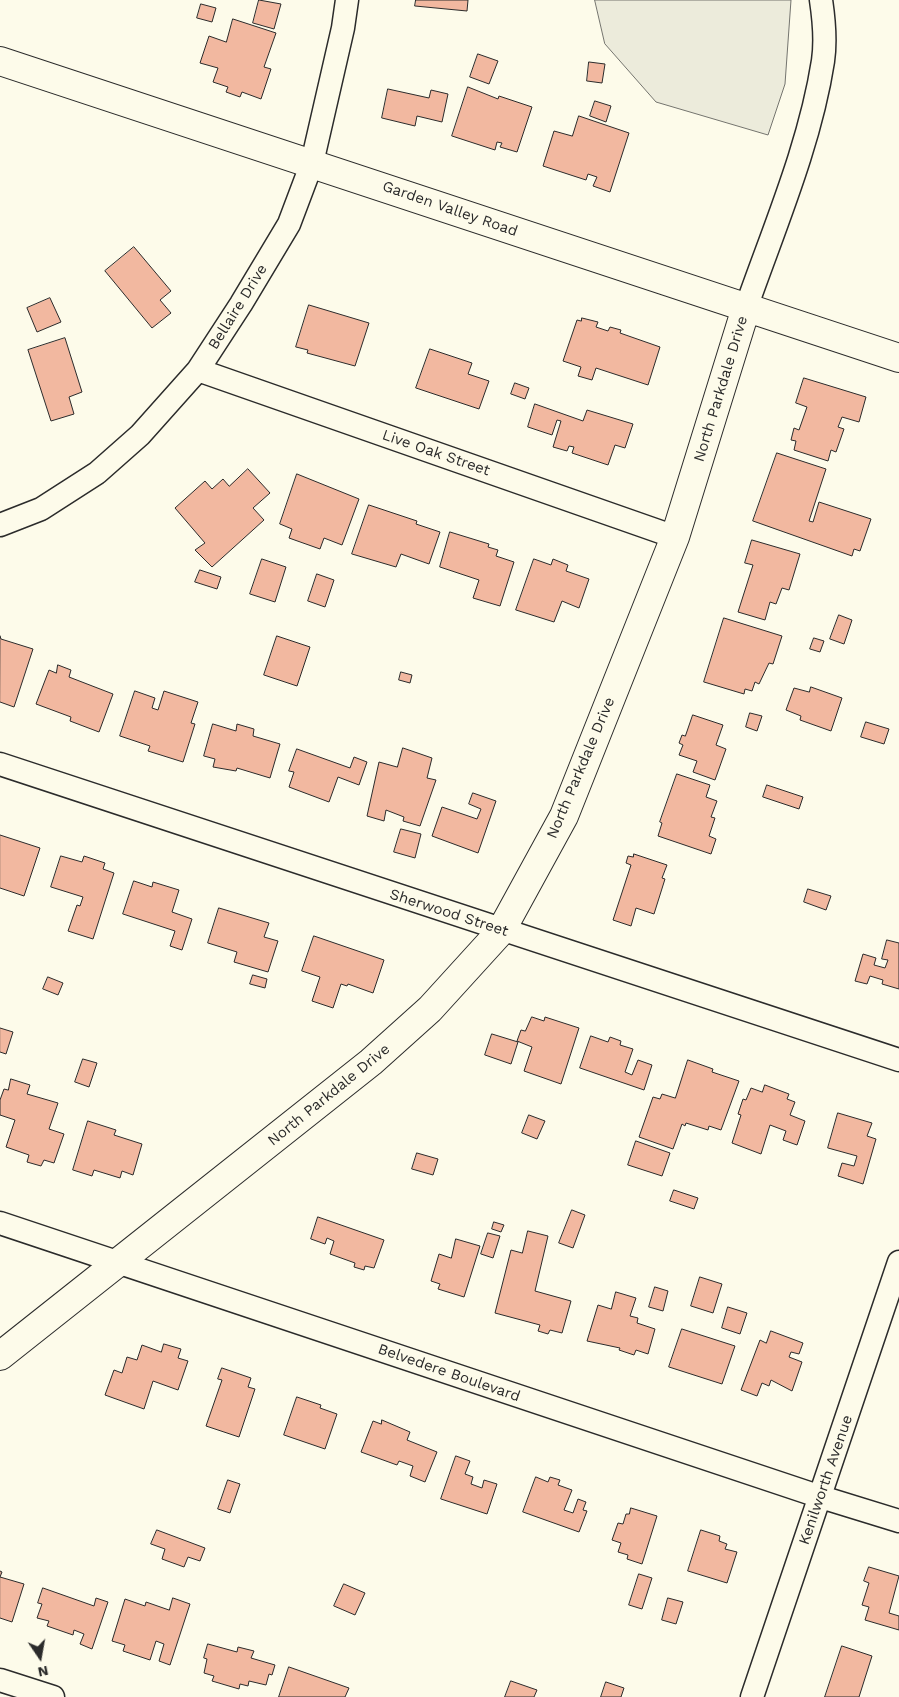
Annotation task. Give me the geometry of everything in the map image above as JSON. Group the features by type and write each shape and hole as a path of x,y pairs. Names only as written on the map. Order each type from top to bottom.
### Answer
{"street":[{"name":"Bellaire Drive","path":"0,525 41,510 97,473 140,434 198,370 242,304 289,224 312,163 344,28 347,0"},
{"name":"North Parkdale Drive","path":"0,1356 371,1062 430,1010 501,931 564,816 675,537 746,308 791,179 815,98 823,59 824,26 822,0"},
{"name":"Garden Valley Road","path":"0,61 899,358"},
{"name":"Live Oak Street","path":"198,370 675,537"},
{"name":"Sherwood Street","path":"0,764 501,931 899,1060"},
{"name":"Belvedere Boulevard","path":"0,1223 821,1497 899,1521"},
{"name":"Kenilworth Avenue","path":"752,1697 899,1262"},
{"path":"0,1680 53,1697"}],"shaded area":[{"path":"595,0 791,0 785,84 768,135 656,102 605,44"}],"building":[{"path":"259,0 281,4 274,29 253,23"},
{"path":"416,0 468,0 467,11 415,6"},
{"path":"201,4 216,8 212,22 197,18"},
{"path":"233,19 276,33 264,67 271,69 261,99 242,92 240,97 226,92 228,87 213,82 218,68 200,63 209,36 226,42"},
{"path":"478,54 498,61 489,84 470,77"},
{"path":"589,62 605,64 602,83 587,81"},
{"path":"468,87 498,99 499,96 532,107 517,152 500,147 502,143 497,142 495,150 452,136"},
{"path":"388,89 429,98 431,90 448,94 442,122 417,116 415,126 382,118"},
{"path":"595,101 611,106 606,122 590,116"},
{"path":"579,116 629,133 610,192 593,186 597,177 588,174 586,180 543,166 554,131 572,136"},
{"path":"134,247 171,291 160,300 171,313 152,328 105,271"},
{"path":"50,298 61,322 37,332 27,308"},
{"path":"309,305 369,323 355,366 307,353 308,350 296,347"},
{"path":"582,318 598,322 596,327 608,331 610,327 621,330 620,333 660,347 648,385 596,368 592,380 578,376 581,367 563,361 577,320 581,321"},
{"path":"65,338 82,392 69,397 74,414 51,421 28,350"},
{"path":"430,349 472,363 468,374 489,381 479,409 416,388"},
{"path":"804,378 866,397 859,422 842,417 838,427 844,429 836,452 831,450 828,461 794,450 796,441 791,440 794,428 799,430 807,407 796,403"},
{"path":"515,383 529,388 525,399 511,394"},
{"path":"535,404 583,421 587,410 633,424 625,448 615,445 608,465 572,453 574,447 569,446 567,451 553,447 561,421 557,420 552,435 528,427"},
{"path":"777,453 826,469 809,521 813,522 819,502 871,519 860,551 854,549 852,556 753,521"},
{"path":"248,469 270,493 253,508 264,520 212,567 195,550 205,543 175,508 205,481 212,489 223,479 229,486"},
{"path":"297,474 359,499 342,545 324,538 320,549 289,538 292,529 280,524"},
{"path":"369,505 417,521 416,524 440,532 429,564 401,554 396,567 352,554"},
{"path":"450,532 489,544 488,547 498,550 496,556 514,562 500,606 473,598 479,580 440,567"},
{"path":"752,540 800,554 789,590 782,588 776,604 770,602 765,620 738,612 753,565 745,563"},
{"path":"262,559 286,567 275,602 250,594"},
{"path":"534,559 551,565 553,559 568,565 566,571 589,579 579,608 562,601 554,622 516,610"},
{"path":"200,570 221,577 217,589 195,582"},
{"path":"317,574 334,580 325,607 308,601"},
{"path":"839,615 852,620 844,644 830,639"},
{"path":"724,618 782,636 773,664 769,663 759,684 755,682 752,691 745,689 744,694 704,682"},
{"path":"0,636 1,639 33,649 14,707 0,702"},
{"path":"277,636 310,647 297,686 264,675"},
{"path":"814,638 824,641 820,652 810,649"},
{"path":"58,665 71,670 69,677 113,694 99,732 70,721 71,717 36,704 49,670 56,673"},
{"path":"401,672 412,675 410,683 399,680"},
{"path":"811,687 842,698 831,731 800,720 801,716 786,710 794,688 809,692"},
{"path":"135,691 155,698 152,708 158,710 164,691 198,702 191,723 195,724 183,762 148,751 150,746 120,736"},
{"path":"750,713 762,716 757,731 746,727"},
{"path":"693,715 723,725 716,745 726,749 715,780 693,772 697,761 679,755 683,745 679,743 682,735 685,736"},
{"path":"866,722 889,729 884,744 861,737"},
{"path":"213,724 236,731 237,724 254,729 253,736 280,744 270,778 237,768 236,771 213,767 215,759 204,756"},
{"path":"403,748 432,758 427,778 436,780 420,826 403,821 404,817 386,810 384,821 367,816 379,762 397,767"},
{"path":"297,749 350,768 354,757 367,762 359,785 338,777 329,802 289,787 294,772 289,771"},
{"path":"677,774 710,785 706,797 717,801 711,817 715,818 709,836 716,839 711,854 658,836 662,823 660,822"},
{"path":"767,785 803,797 799,809 763,797"},
{"path":"473,793 496,801 478,853 432,836 442,807 477,819 481,809 469,804"},
{"path":"401,829 421,834 415,858 394,852"},
{"path":"0,835 40,848 24,896 0,888"},
{"path":"634,854 667,865 662,878 665,879 654,914 636,908 631,926 613,920 631,865 626,863 628,856 633,857"},
{"path":"61,856 82,862 84,856 105,863 103,869 114,873 93,939 68,931 77,905 80,906 83,897 51,887"},
{"path":"134,881 152,887 153,882 179,890 172,912 192,919 182,950 170,946 175,931 123,914"},
{"path":"808,889 831,896 826,910 804,902"},
{"path":"219,908 269,923 264,937 278,941 268,972 234,962 237,952 208,943"},
{"path":"314,936 384,960 373,993 348,984 347,986 341,984 333,1008 312,1001 320,977 302,971"},
{"path":"887,940 899,943 899,989 882,984 883,980 870,976 867,984 855,981 863,954 876,958 874,965 885,968 888,960 882,959"},
{"path":"253,975 267,979 265,988 250,984"},
{"path":"48,977 63,983 58,995 43,989"},
{"path":"532,1017 544,1021 545,1017 579,1028 561,1084 524,1071 532,1047 517,1041 521,1030 525,1031"},
{"path":"0,1028 13,1032 6,1054 0,1052"},
{"path":"492,1034 518,1042 511,1064 485,1055"},
{"path":"591,1036 608,1042 610,1037 621,1041 620,1045 633,1049 625,1072 632,1075 638,1060 652,1065 644,1090 580,1068"},
{"path":"83,1059 97,1063 89,1087 75,1082"},
{"path":"688,1060 713,1069 712,1072 739,1081 721,1130 709,1126 708,1130 686,1123 685,1126 682,1124 673,1149 639,1137 653,1097 660,1099 662,1094 675,1098"},
{"path":"11,1079 30,1085 27,1094 58,1103 49,1129 64,1134 54,1163 44,1160 41,1166 27,1162 29,1155 6,1147 15,1120 0,1115 0,1100 4,1089 8,1090"},
{"path":"765,1085 789,1094 787,1099 795,1102 790,1115 805,1121 797,1145 783,1140 786,1131 770,1125 761,1154 732,1143 741,1115 738,1114 743,1099 746,1100 751,1088 762,1092"},
{"path":"838,1113 872,1123 867,1136 876,1139 863,1184 838,1176 842,1163 854,1166 857,1156 828,1148"},
{"path":"529,1115 545,1121 537,1139 522,1133"},
{"path":"88,1121 116,1130 114,1135 142,1144 133,1175 122,1171 120,1178 94,1170 92,1176 73,1170"},
{"path":"636,1141 670,1153 662,1176 628,1165"},
{"path":"417,1153 438,1159 433,1175 412,1169"},
{"path":"674,1190 698,1198 694,1209 670,1201"},
{"path":"572,1210 585,1215 573,1248 559,1243"},
{"path":"318,1217 384,1240 374,1268 365,1266 364,1270 354,1267 355,1263 330,1254 334,1241 327,1238 325,1244 311,1239"},
{"path":"494,1222 504,1225 501,1232 492,1229"},
{"path":"528,1231 548,1236 535,1291 571,1301 562,1333 550,1330 548,1334 538,1331 540,1325 495,1313 511,1250 522,1253"},
{"path":"488,1233 500,1236 493,1258 481,1254"},
{"path":"456,1239 480,1246 464,1297 438,1289 440,1284 431,1281 439,1254 451,1258"},
{"path":"700,1277 722,1284 713,1313 691,1306"},
{"path":"655,1287 668,1291 663,1311 649,1307"},
{"path":"616,1292 636,1298 630,1316 638,1318 637,1323 655,1329 648,1354 636,1350 634,1355 619,1350 620,1348 587,1341 598,1305 611,1309"},
{"path":"728,1307 747,1313 740,1334 722,1328"},
{"path":"682,1329 735,1346 722,1384 669,1367"},
{"path":"771,1331 803,1343 799,1354 791,1352 789,1357 802,1362 792,1391 771,1380 769,1386 762,1383 757,1396 741,1390 760,1340 766,1343"},
{"path":"164,1344 181,1349 178,1358 188,1361 178,1390 153,1381 144,1409 105,1395 114,1370 122,1373 127,1357 137,1360 142,1345 161,1352"},
{"path":"222,1368 251,1378 248,1387 255,1389 239,1437 206,1426 222,1380 218,1379"},
{"path":"297,1397 321,1405 320,1408 337,1414 325,1449 284,1435"},
{"path":"382,1420 410,1432 407,1440 437,1452 425,1482 410,1476 413,1466 399,1461 397,1465 361,1452 373,1421 381,1424"},
{"path":"456,1456 470,1461 465,1474 473,1477 471,1484 482,1488 484,1480 497,1484 487,1514 441,1499"},
{"path":"536,1477 548,1482 550,1477 560,1480 558,1485 572,1490 564,1510 573,1513 578,1499 586,1502 583,1510 587,1511 579,1532 523,1512"},
{"path":"228,1480 240,1484 230,1513 218,1509"},
{"path":"631,1508 657,1516 642,1564 627,1559 628,1555 618,1552 621,1543 612,1540 618,1523 623,1524 626,1514 629,1514"},
{"path":"157,1530 205,1548 200,1561 188,1557 184,1567 162,1559 165,1549 151,1544"},
{"path":"701,1530 720,1536 719,1541 727,1544 725,1549 737,1552 727,1583 688,1571"},
{"path":"869,1567 899,1576 889,1613 899,1616 899,1630 865,1620 869,1607 862,1605 869,1583 864,1581"},
{"path":"639,1574 652,1578 642,1609 629,1605"},
{"path":"0,1577 24,1584 12,1622 0,1618"},
{"path":"344,1584 365,1593 355,1615 334,1606"},
{"path":"43,1588 94,1606 96,1598 108,1602 92,1649 80,1644 84,1634 74,1630 73,1635 47,1626 49,1621 37,1618 42,1604 38,1603"},
{"path":"173,1598 190,1604 170,1665 159,1661 164,1644 156,1641 150,1660 123,1651 125,1645 112,1641 125,1599 145,1606 146,1602 169,1610"},
{"path":"668,1598 683,1602 676,1624 662,1620"},
{"path":"208,1644 237,1652 238,1647 254,1651 251,1658 275,1665 272,1675 269,1674 266,1685 249,1681 248,1686 240,1684 239,1689 212,1681 214,1676 204,1673 207,1659 204,1658"},
{"path":"842,1646 872,1656 859,1697 825,1697"},
{"path":"289,1667 349,1688 345,1697 279,1697"},
{"path":"511,1681 537,1690 534,1697 505,1697"},
{"path":"606,1682 624,1688 621,1697 601,1697"}]}
